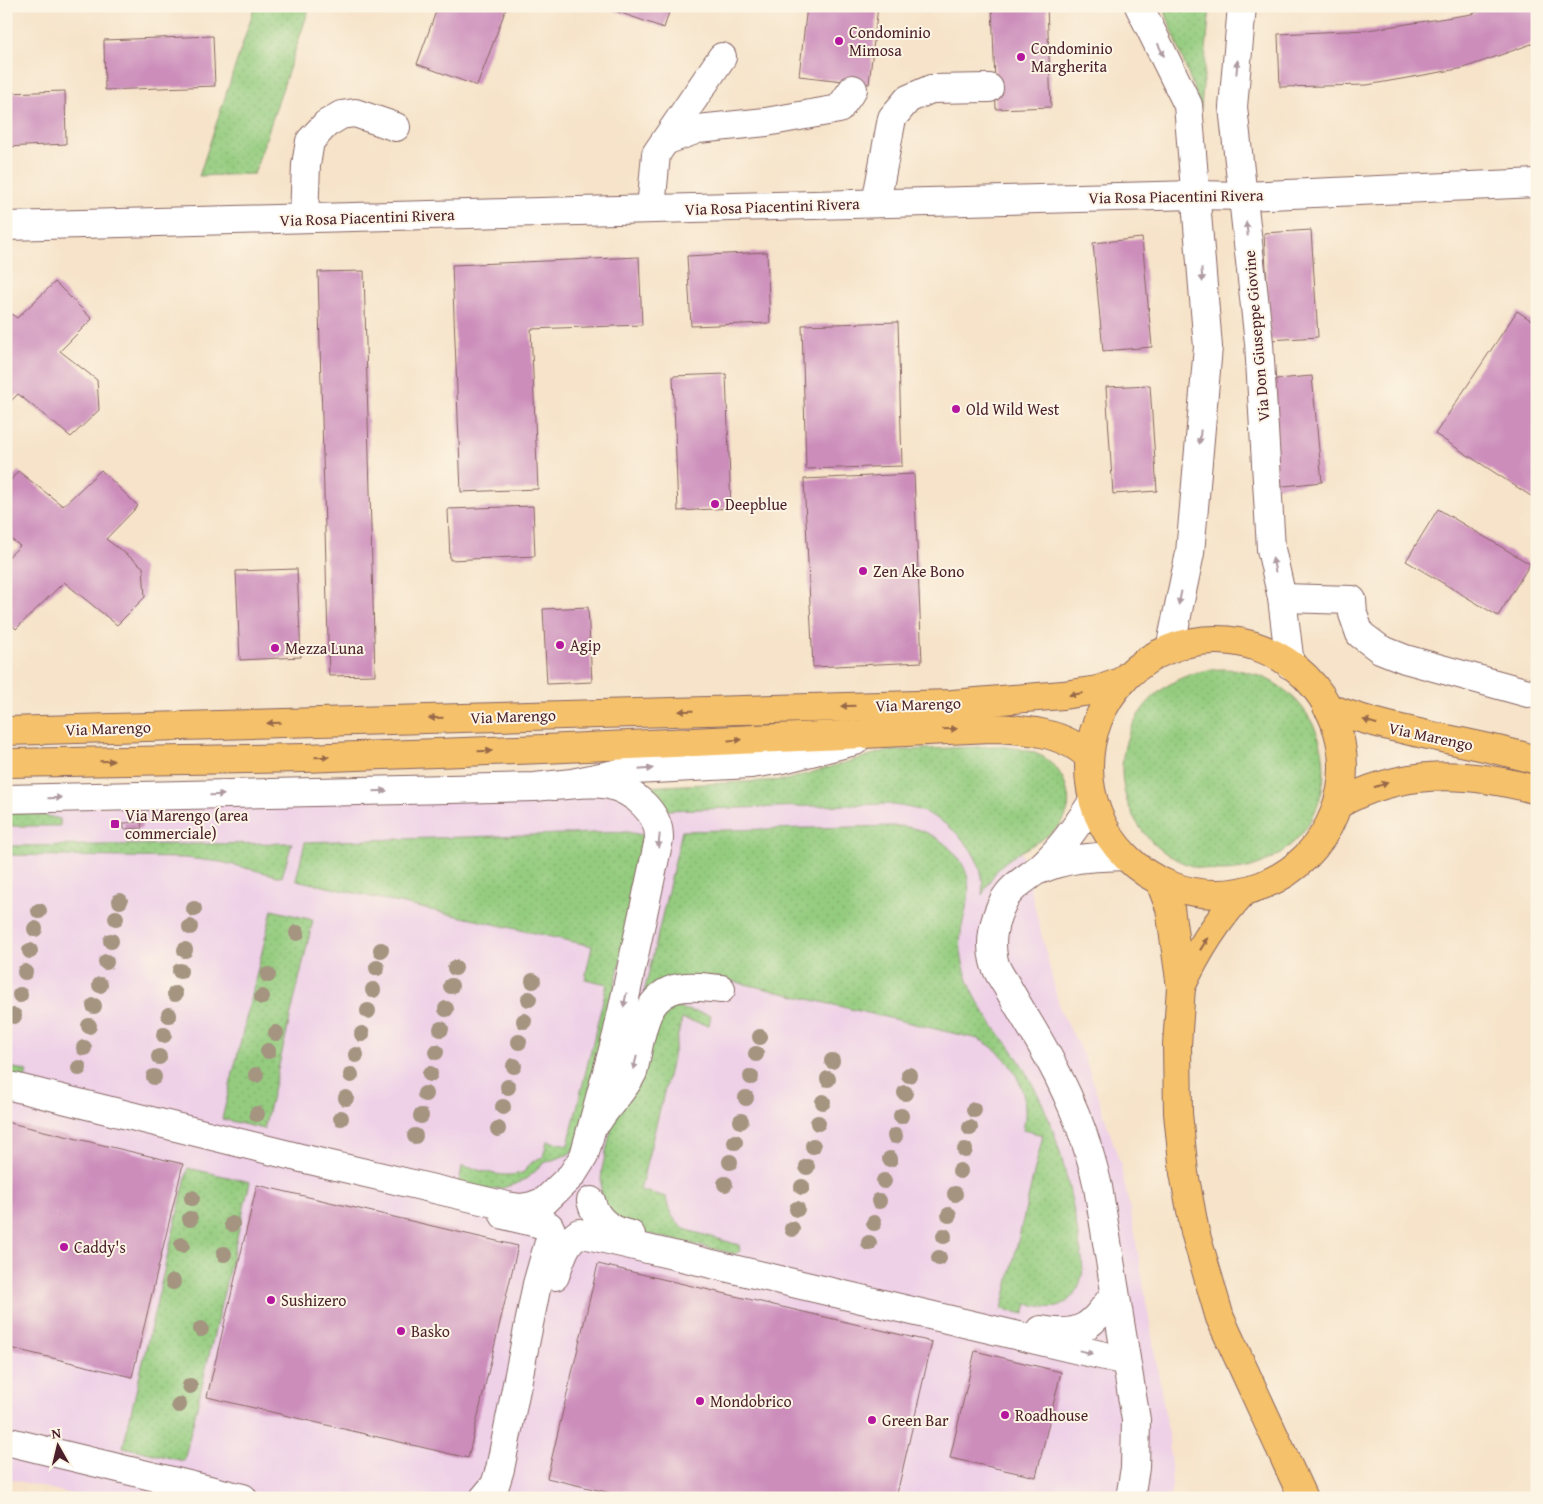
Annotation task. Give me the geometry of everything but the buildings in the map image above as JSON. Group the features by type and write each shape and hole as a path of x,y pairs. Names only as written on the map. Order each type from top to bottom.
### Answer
{"main road":[{"path":"1224,641 1244,644 1273,654 1290,665 1312,685 1328,707 1338,733 1342,752 1342,777 1337,804 1327,829 1313,849 1298,864 1271,881 1244,891 1226,894 1195,892 1178,888 1160,882 1140,870 1125,856 1106,832 1098,817 1089,781 1089,757 1092,737 1108,700 1122,681 1146,662 1170,649 1193,643 1224,641"},
{"name":"Via Marengo","path":"6,731 952,704 1020,700 1090,692 1107,688 1122,681"},
{"name":"Via Marengo","path":"1328,707 1377,724 1511,752 1537,760"},
{"path":"6,763 344,756 554,749 991,728 1032,731 1054,737 1072,744 1089,757"},
{"name":"Via Marengo","path":"1337,804 1355,794 1383,784 1436,775 1481,778 1537,790"},
{"path":"1160,882 1170,908 1181,987 1178,1045 1178,1113 1184,1173 1195,1232 1220,1318 1303,1498"},
{"path":"1181,987 1190,967 1210,934 1230,906 1244,891"}],"street":[{"path":"1139,6 1188,105 1208,347 1190,553 1170,649"},
{"name":"Via Don Giuseppe Giovine","path":"1242,6 1233,107 1259,343 1271,549 1282,598 1290,665"},
{"path":"651,209 656,154 722,58"},
{"path":"876,203 892,118 908,99 931,89 989,88"},
{"path":"665,141 698,129 766,122 839,108 853,89"},
{"path":"304,218 306,165 310,141 326,124 340,115 355,113 396,127"},
{"name":"Via Rosa Piacentini Rivera","path":"6,226 1196,195 1244,196 1537,183"},
{"path":"1282,598 1352,600 1353,614 1360,634 1380,649 1405,659 1528,693"},
{"path":"554,786 634,770 770,762 824,748 901,732"},
{"path":"6,799 525,788 601,784 622,790 644,804 652,814 659,832 658,848 617,1036 585,1154"},
{"path":"1093,801 1074,830 1044,864 1015,886 1006,897 1000,908 993,933 992,946 997,970 1062,1083 1082,1131 1093,1165 1136,1420 1135,1461 1130,1498"},
{"path":"1035,872 1073,859 1125,856"},
{"path":"444,1196 521,1208 545,1201 572,1175 580,1164 599,1118 626,1086 633,1072 646,1018 653,1002 670,990 684,987 721,989"},
{"path":"25,1094 444,1196 549,1226"},
{"path":"747,1267 579,1233 564,1235 556,1232 545,1219 544,1210 546,1202 550,1195 557,1190 564,1187 573,1187 580,1190 591,1200 598,1217 613,1229 626,1234 747,1267 966,1319 1126,1361"},
{"path":"512,1498 513,1470 550,1287 566,1246 570,1240 590,1223 593,1208 591,1200"},
{"path":"484,1498 494,1486 500,1469 537,1284 549,1242 549,1226"},
{"path":"966,1319 1048,1332 1076,1331 1098,1318 1115,1293"},
{"path":"6,1441 243,1498"},
{"path":"6,1454 190,1498"}],"shaded area":[{"path":"996,749 1060,1010 1088,1067 1120,1163 1134,1229 1169,1438 1172,1484 1170,1498 88,1498 6,1478 6,810 780,784"}],"green space":[{"path":"255,6 310,6 254,174 199,176"},
{"path":"1163,6 1210,6 1201,108"},
{"path":"1213,669 1233,669 1252,673 1271,681 1287,692 1301,706 1312,722 1320,741 1324,770 1320,799 1312,818 1301,834 1287,848 1271,859 1252,867 1233,871 1213,871 1194,867 1175,859 1159,848 1145,834 1134,818 1126,799 1122,780 1122,760 1126,741 1134,722 1145,706 1159,692 1175,681 1194,673"},
{"path":"995,746 1033,752 1050,761 1062,777 1068,795 1068,809 1063,821 1054,830 1043,839 1016,854 1000,867 982,895 983,881 980,868 967,844 947,825 919,810 886,804 665,810 656,797 643,787 786,780 885,751"},
{"path":"6,809 16,809 60,819 60,826 6,826"},
{"path":"897,826 925,832 941,841 949,847 961,862 968,879 968,896 961,932 962,958 967,977 982,1009 1011,1047 1035,1089 1051,1124 1068,1184 1083,1270 1076,1291 1061,1306 1049,1307 1027,1304 1024,1314 1002,1309 1043,1135 1023,1130 1025,1102 1022,1089 1017,1076 1001,1054 978,1039 711,976 660,985 644,993 682,831"},
{"path":"627,832 643,835 648,840 579,1143 569,1154 544,1163 529,1177 516,1184 488,1190 459,1183 462,1166 493,1174 517,1174 524,1172 537,1159 543,1157 547,1141 568,1145 607,984 585,979 592,946 296,880 305,842"},
{"path":"292,843 282,877 221,862 185,858 6,855 6,846"},
{"path":"272,910 313,920 264,1129 222,1119"},
{"path":"672,1007 711,1015 709,1025 682,1019 640,1190 666,1197 672,1215 684,1229 739,1245 740,1251 735,1254 639,1232 611,1218 601,1193 602,1169 617,1111 653,1028 664,1010"},
{"path":"6,1066 27,1071 25,1080 6,1075"},
{"path":"188,1168 250,1182 184,1461 123,1447"}],"place":[{"name":"Condominio Mimosa","path":"839,41"},
{"name":"Condominio Margherita","path":"1021,57"},
{"name":"Old Wild West","path":"956,409"},
{"name":"Deepblue","path":"715,504"},
{"name":"Zen Ake Bono","path":"863,571"},
{"name":"Agip","path":"560,645"},
{"name":"Mezza Luna","path":"275,648"},
{"name":"Via Marengo (area commerciale)","path":"115,824"},
{"name":"Caddy's","path":"64,1247"},
{"name":"Sushizero","path":"271,1300"},
{"name":"Basko","path":"401,1331"},
{"name":"Mondobrico","path":"700,1401"},
{"name":"Roadhouse","path":"1005,1415"},
{"name":"Green Bar","path":"872,1420"}]}
